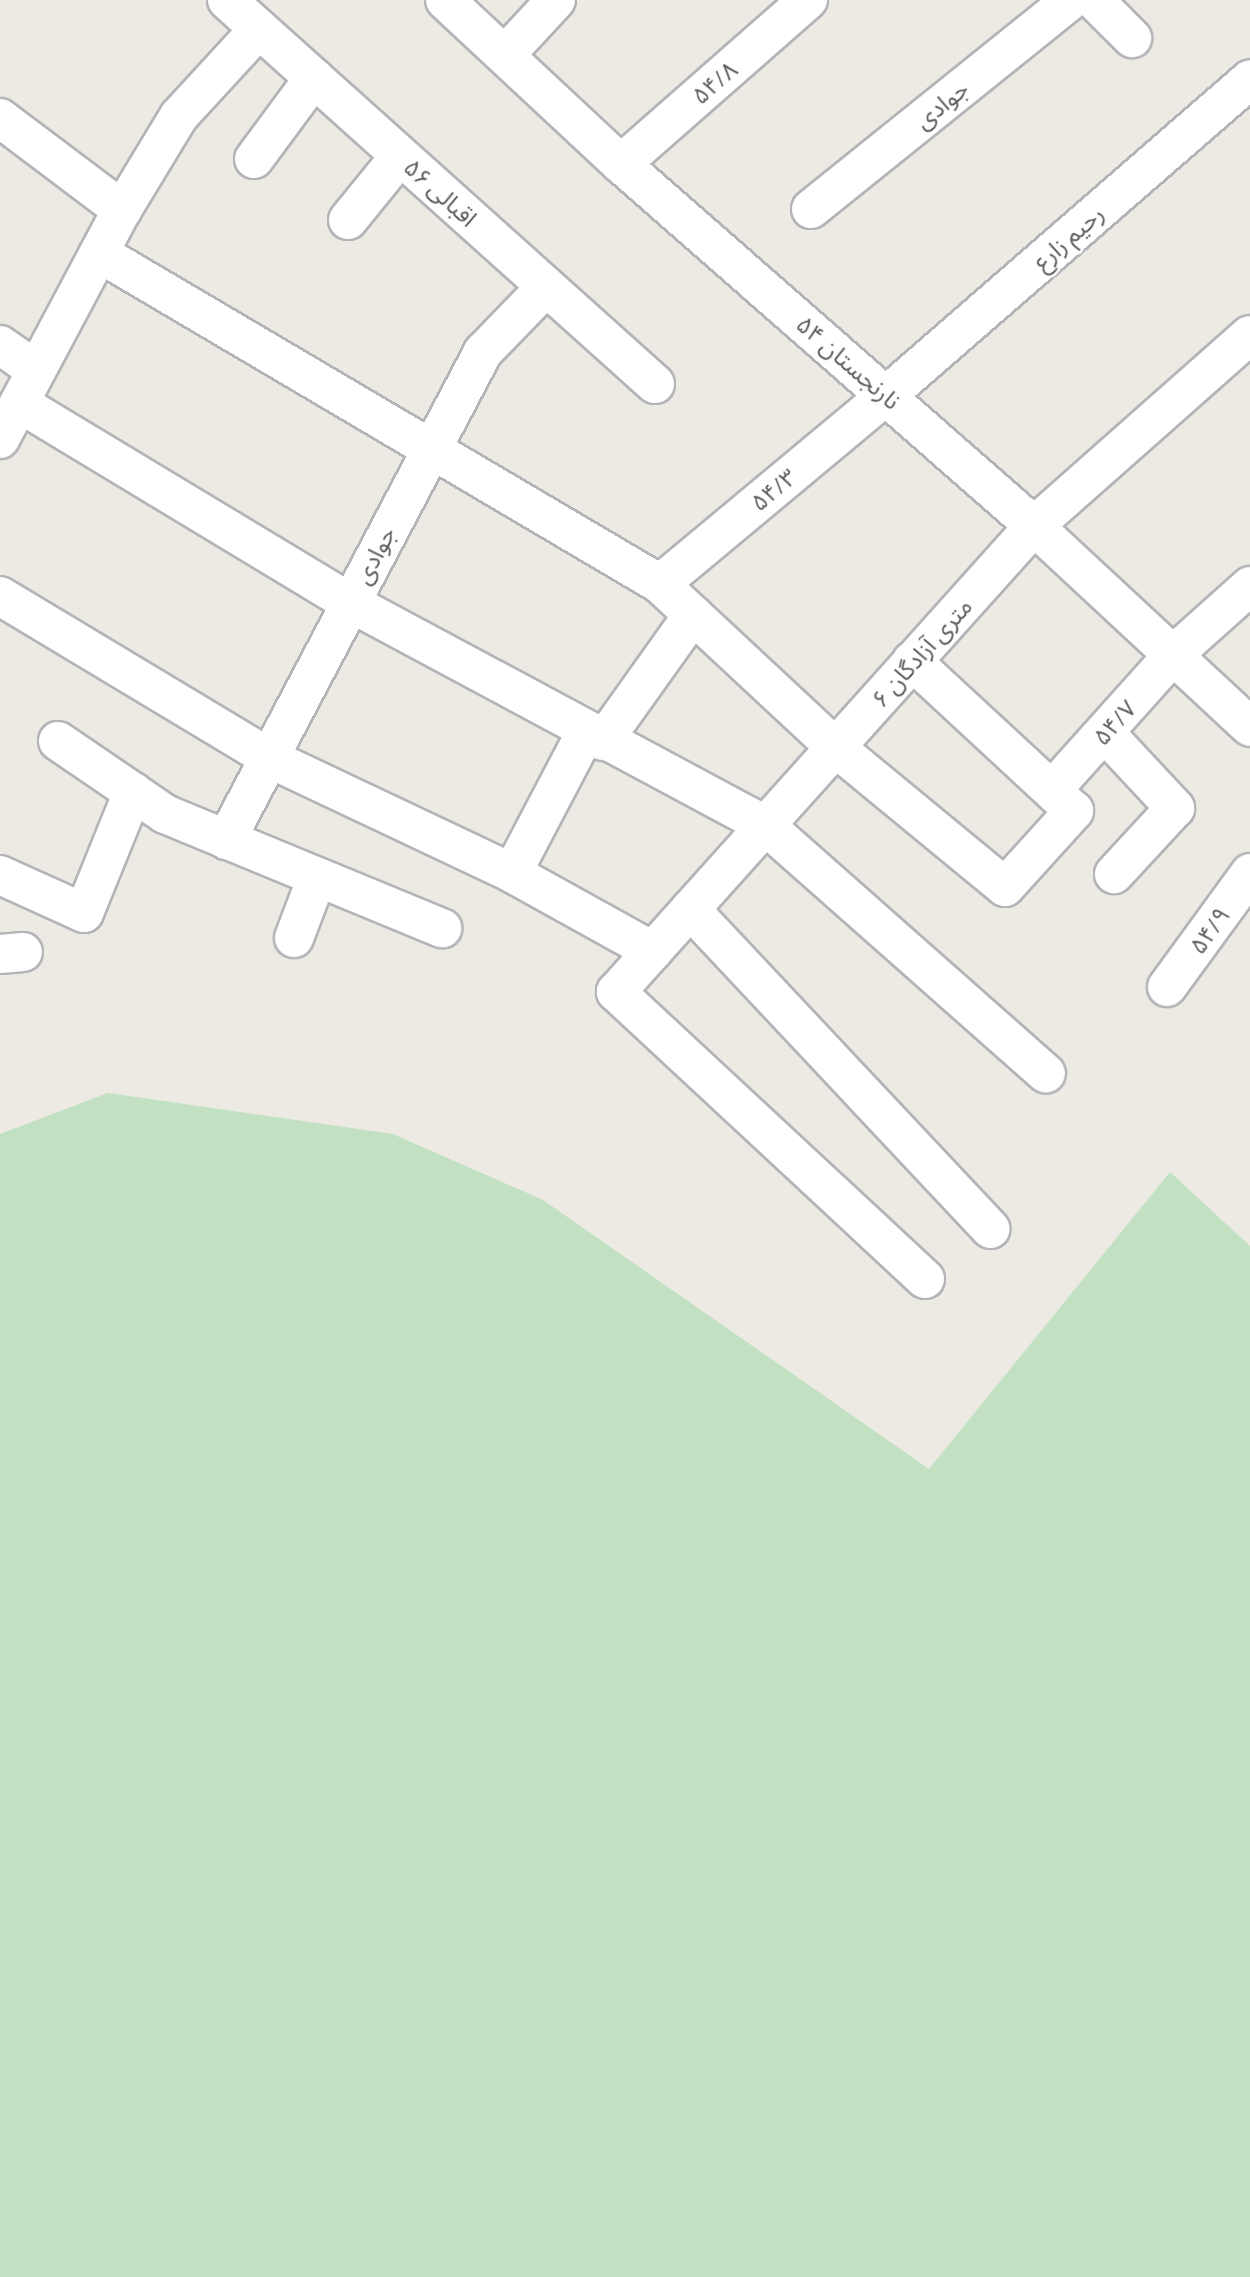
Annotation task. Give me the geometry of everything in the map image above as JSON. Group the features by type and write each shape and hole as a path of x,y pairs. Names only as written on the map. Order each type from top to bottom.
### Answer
{"street":[{"name":"اقبالی ۵۶","path":"227,0 654,384"},
{"name":"نارنجستان ۵۴","path":"445,0 621,164 887,395 1248,722"},
{"path":"505,55 556,0"},
{"name":"۵۴/۸","path":"621,164 808,0"},
{"name":"جوادی","path":"811,209 1071,0"},
{"path":"1094,0 1132,38"},
{"path":"0,439 122,210 180,116 259,29"},
{"path":"254,159 314,78"},
{"name":"رحیم زارع","path":"887,395 1245,92"},
{"path":"0,118 122,210"},
{"path":"348,220 400,156"},
{"path":"99,253 431,446 660,584 835,747"},
{"name":"جوادی","path":"226,840 271,760 349,602 483,352 546,286"},
{"name":"۶ متری آزادگان","path":"925,1279 616,992 1034,526 1250,335"},
{"path":"0,345 36,370"},
{"name":"۵۴/۳","path":"660,584 887,395"},
{"path":"19,403 349,602 765,825 1046,1074"},
{"name":"۵۴/۷","path":"835,747 1004,887 1063,801 1105,733 1174,653 1250,586"},
{"path":"0,596 271,760 512,873 653,951"},
{"path":"512,873 595,736 693,615"},
{"path":"912,661 1063,801"},
{"path":"1105,733 1175,808 1114,874"},
{"path":"58,741 165,814 442,928"},
{"path":"0,875 84,913 133,792"},
{"name":"۵۴/۹","path":"1167,987 1250,873"},
{"path":"294,938 317,877"},
{"path":"690,909 991,1229"}],"green space":[{"path":"108,1093 393,1134 543,1200 929,1469 1170,1172 1250,1246 1250,2277 0,2277 0,1134"}]}
